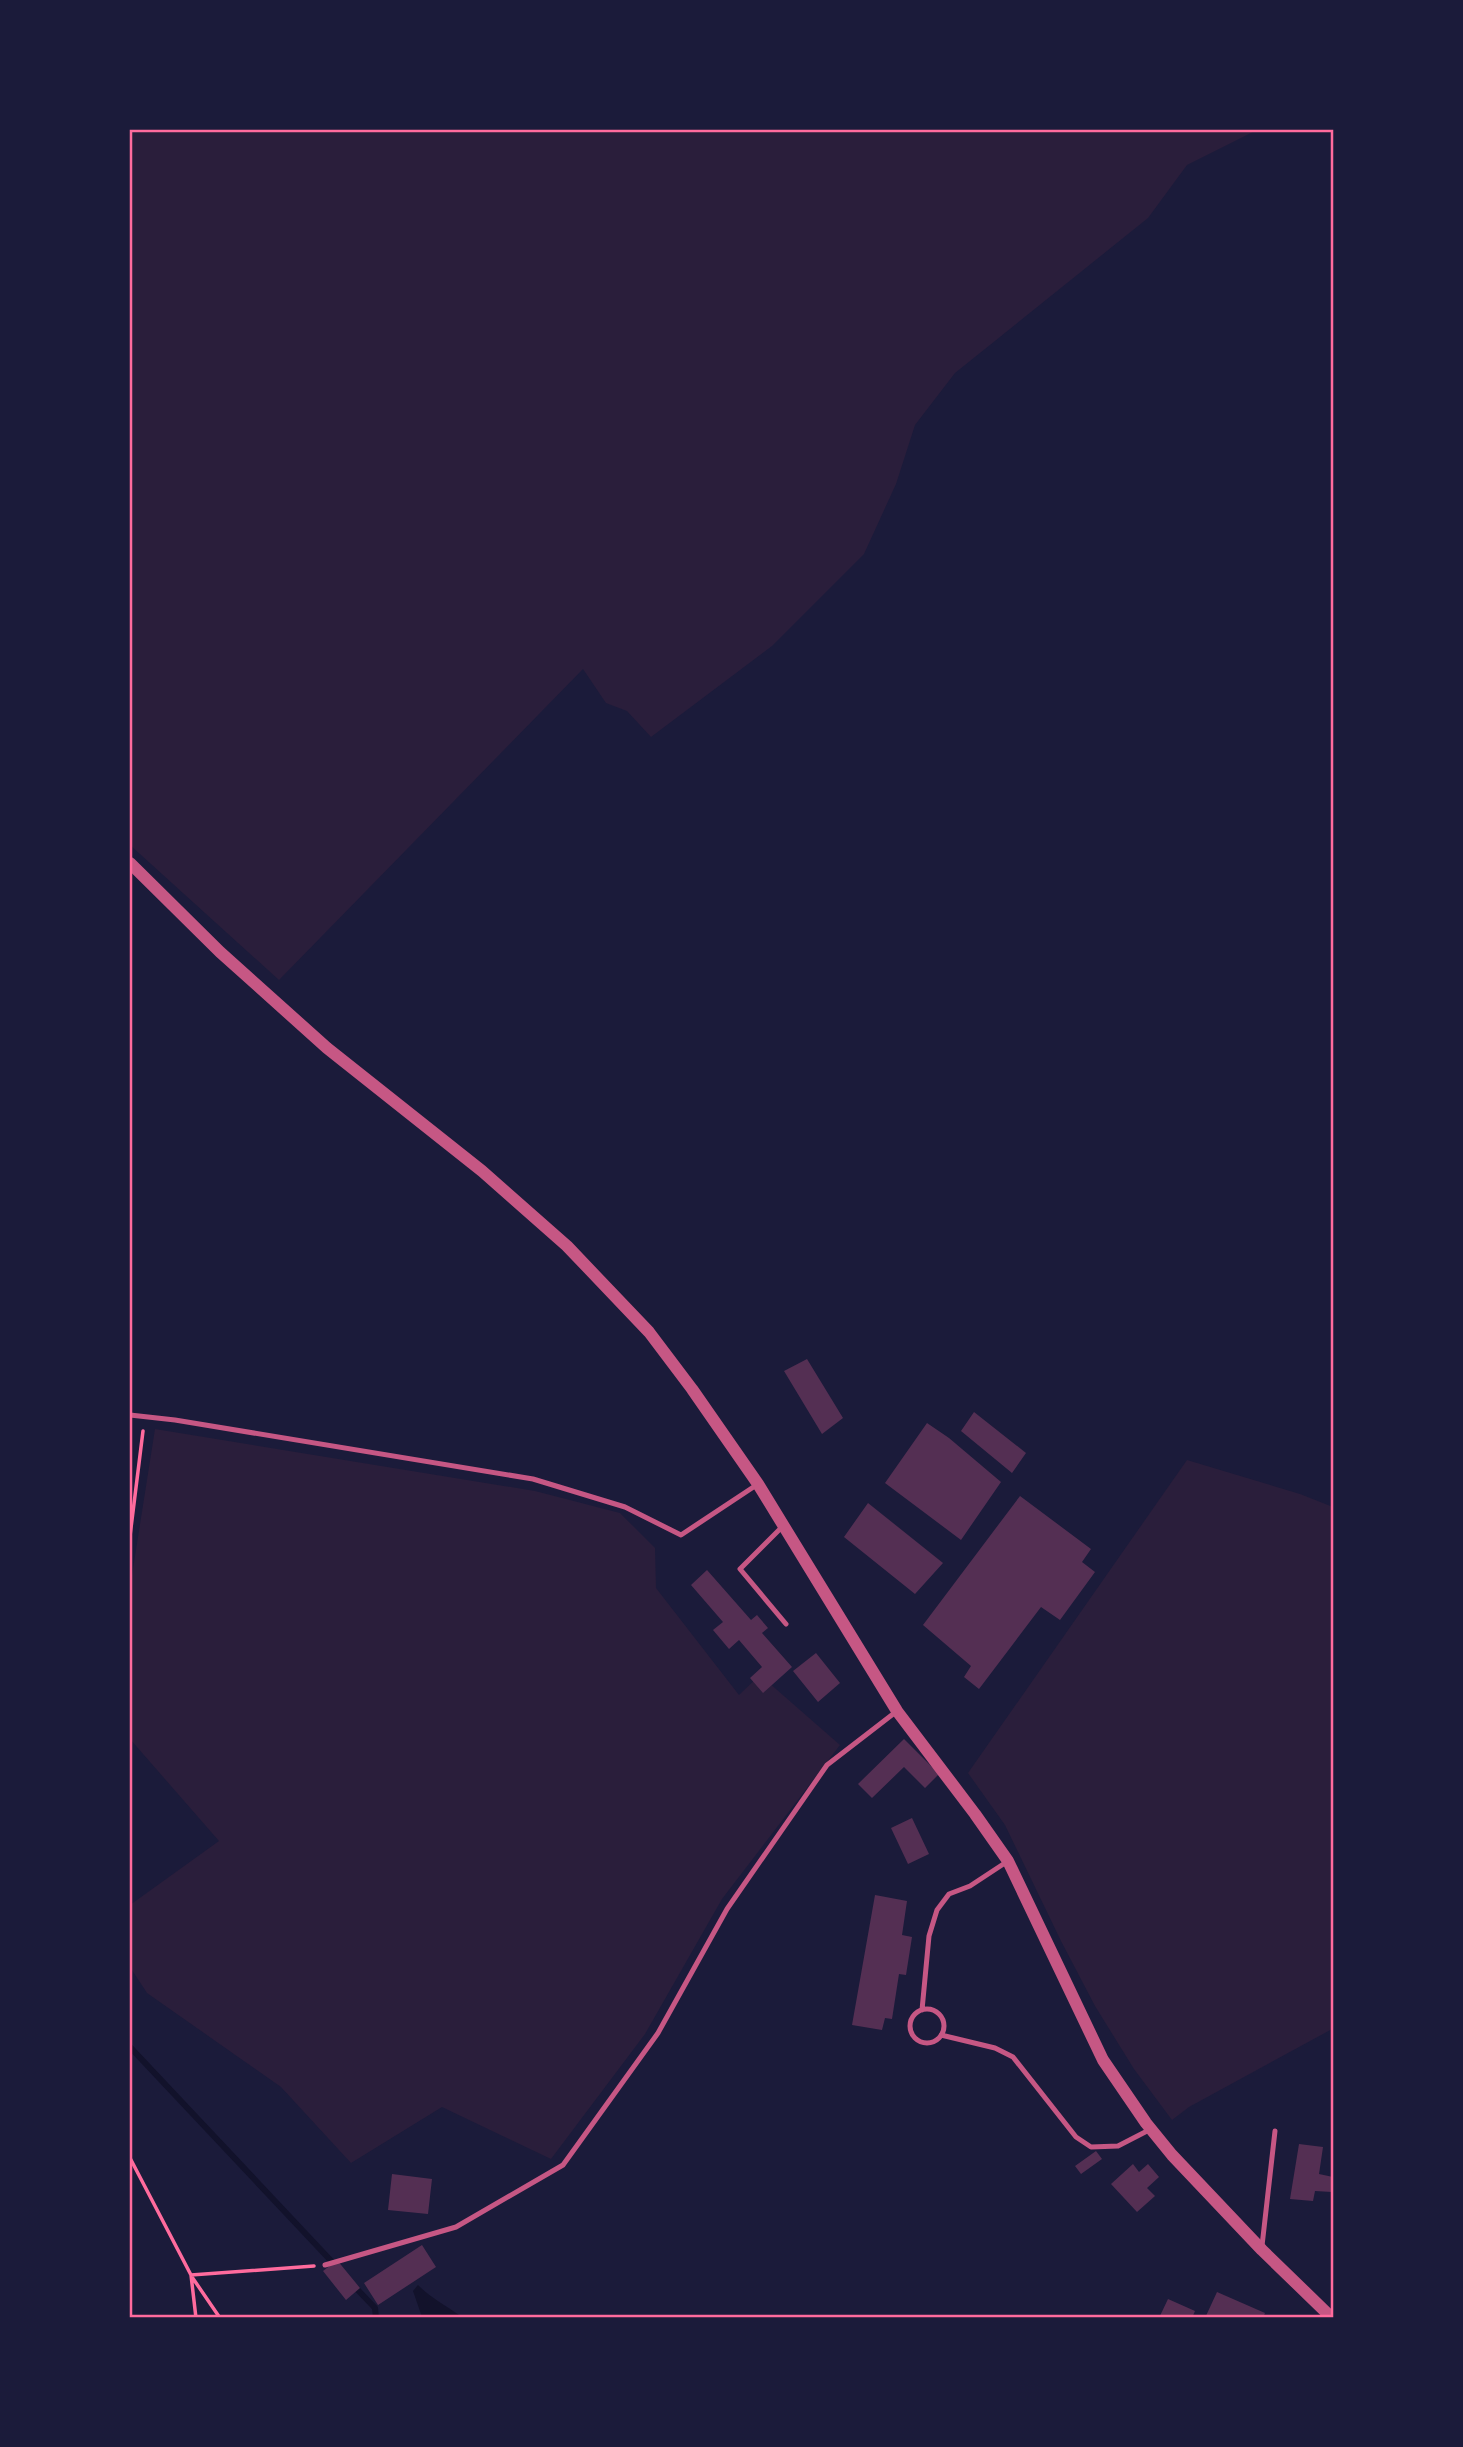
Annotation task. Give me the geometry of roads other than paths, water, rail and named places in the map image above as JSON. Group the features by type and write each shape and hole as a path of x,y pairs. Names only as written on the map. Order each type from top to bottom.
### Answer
{"street":[{"path":"130,863 220,952 327,1048 482,1171 591,1270 649,1332 758,1484 898,1711 1008,1861 1103,2060 1151,2129 1196,2180 1262,2250 1332,2318"}],"lane":[{"path":"130,1415 533,1479 625,1507 681,1535 758,1484"},
{"path":"783,1526 740,1569 786,1624"},
{"path":"325,2265 456,2227 563,2165 658,2033 727,1909 827,1765 898,1711"},
{"path":"922,2010 929,1936 937,1910 949,1894 970,1886 1008,1861"},
{"path":"922,2010 933,2010 943,2024 941,2035 927,2043 916,2039 912,2035 911,2020 922,2010"},
{"path":"941,2035 995,2048 1013,2057 1076,2137 1091,2147 1118,2146 1151,2129"},
{"path":"1262,2250 1275,2131"}],"waterway":[{"path":"130,2047 335,2265"},
{"path":"354,2286 375,2308 376,2318"}]}
